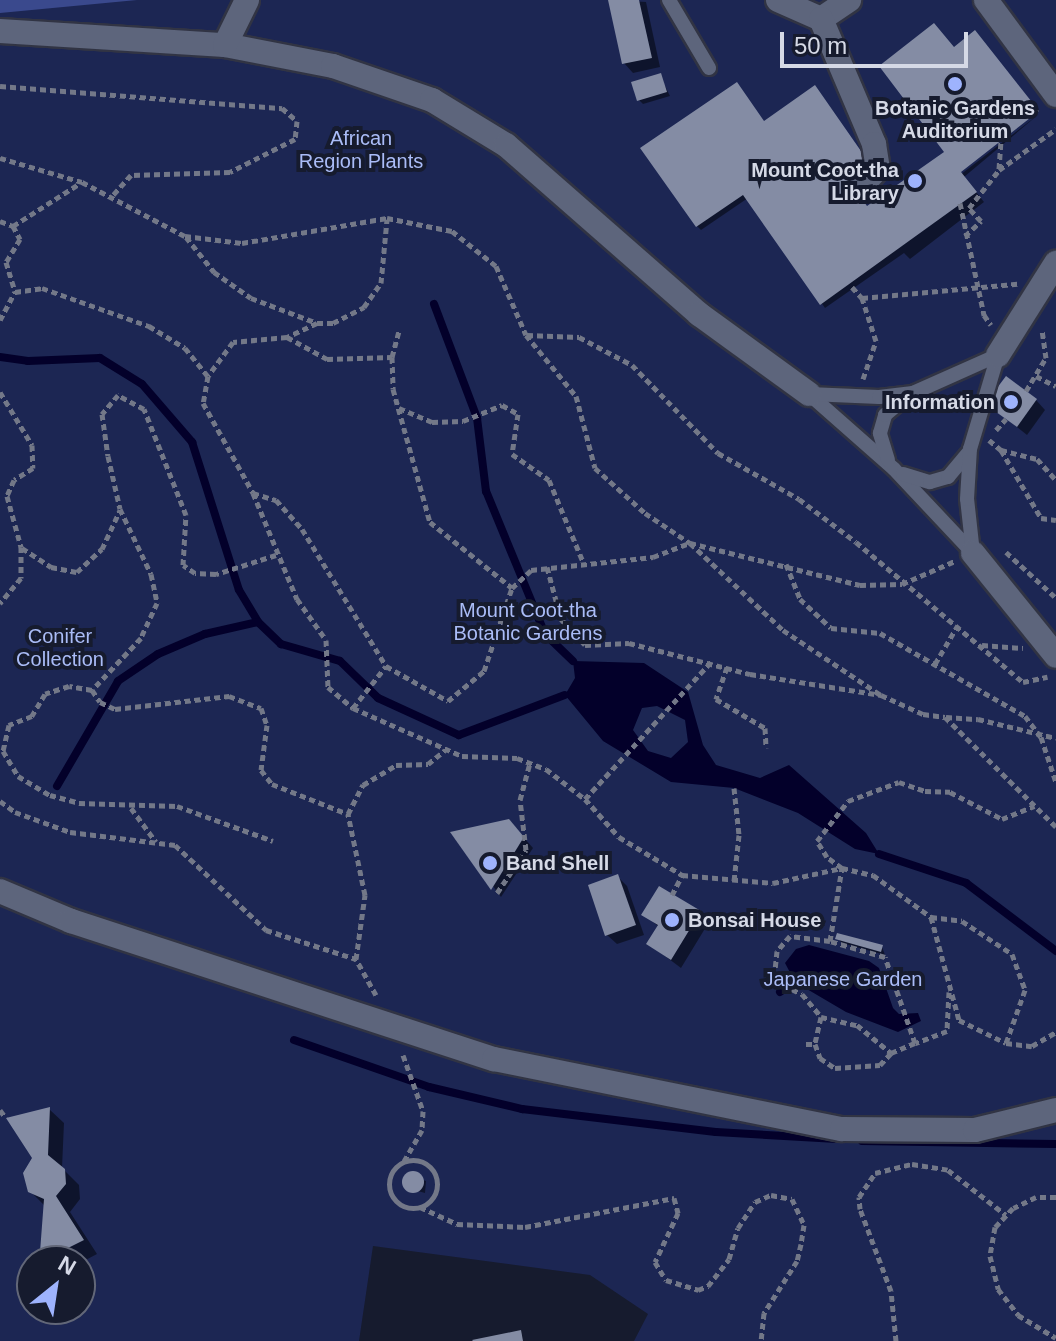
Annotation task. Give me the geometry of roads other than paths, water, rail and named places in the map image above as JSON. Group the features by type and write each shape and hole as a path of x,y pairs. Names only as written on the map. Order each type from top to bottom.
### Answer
{"street":[{"path":"225,45 247,0"},
{"path":"778,0 821,19 874,144 878,168 861,186"},
{"path":"821,19 849,0"},
{"path":"986,0 1056,95"},
{"path":"0,31 225,45 333,66 432,100 506,145 699,314 809,394"},
{"path":"1009,336 1056,263"},
{"path":"973,553 1049,648"},
{"path":"0,891 71,921 394,1029 494,1059 842,1129 975,1130 1056,1110"}],"lane":[{"path":"669,0 709,68"},
{"path":"1009,336 962,466 930,482 912,480 894,469 882,451 880,433 885,415 913,393 1009,336"},
{"path":"809,394 879,397 913,393"},
{"path":"809,394 894,469 973,553"},
{"path":"970,449 967,499 973,553"}],"waterway":[{"path":"434,304 477,418 486,491 545,634 573,661"},
{"path":"0,357 28,361 100,358 142,384 192,442 239,590 258,622 281,644 340,661 378,698 459,735 565,695"},
{"path":"57,786 118,681 158,654 205,634 258,622"},
{"path":"879,854 966,883 1056,951"},
{"path":"780,992 795,982"},
{"path":"294,1040 429,1087 522,1109 716,1132 837,1139"},
{"path":"862,1141 1056,1144"}],"place":[{"name":"Botanic Gardens Auditorium","path":"955,84"},
{"name":"Mount Coot-tha Library","path":"915,181"},
{"name":"Information","path":"1011,402"},
{"name":"Band Shell","path":"490,863"},
{"name":"Bonsai House","path":"672,920"}],"park label":[{"name":"African Region Plants","path":"361,150"},
{"name":"Mount Coot-tha Botanic Gardens","path":"528,622"},
{"name":"Conifer Collection","path":"60,648"},
{"name":"Japanese Garden","path":"843,979"}]}
